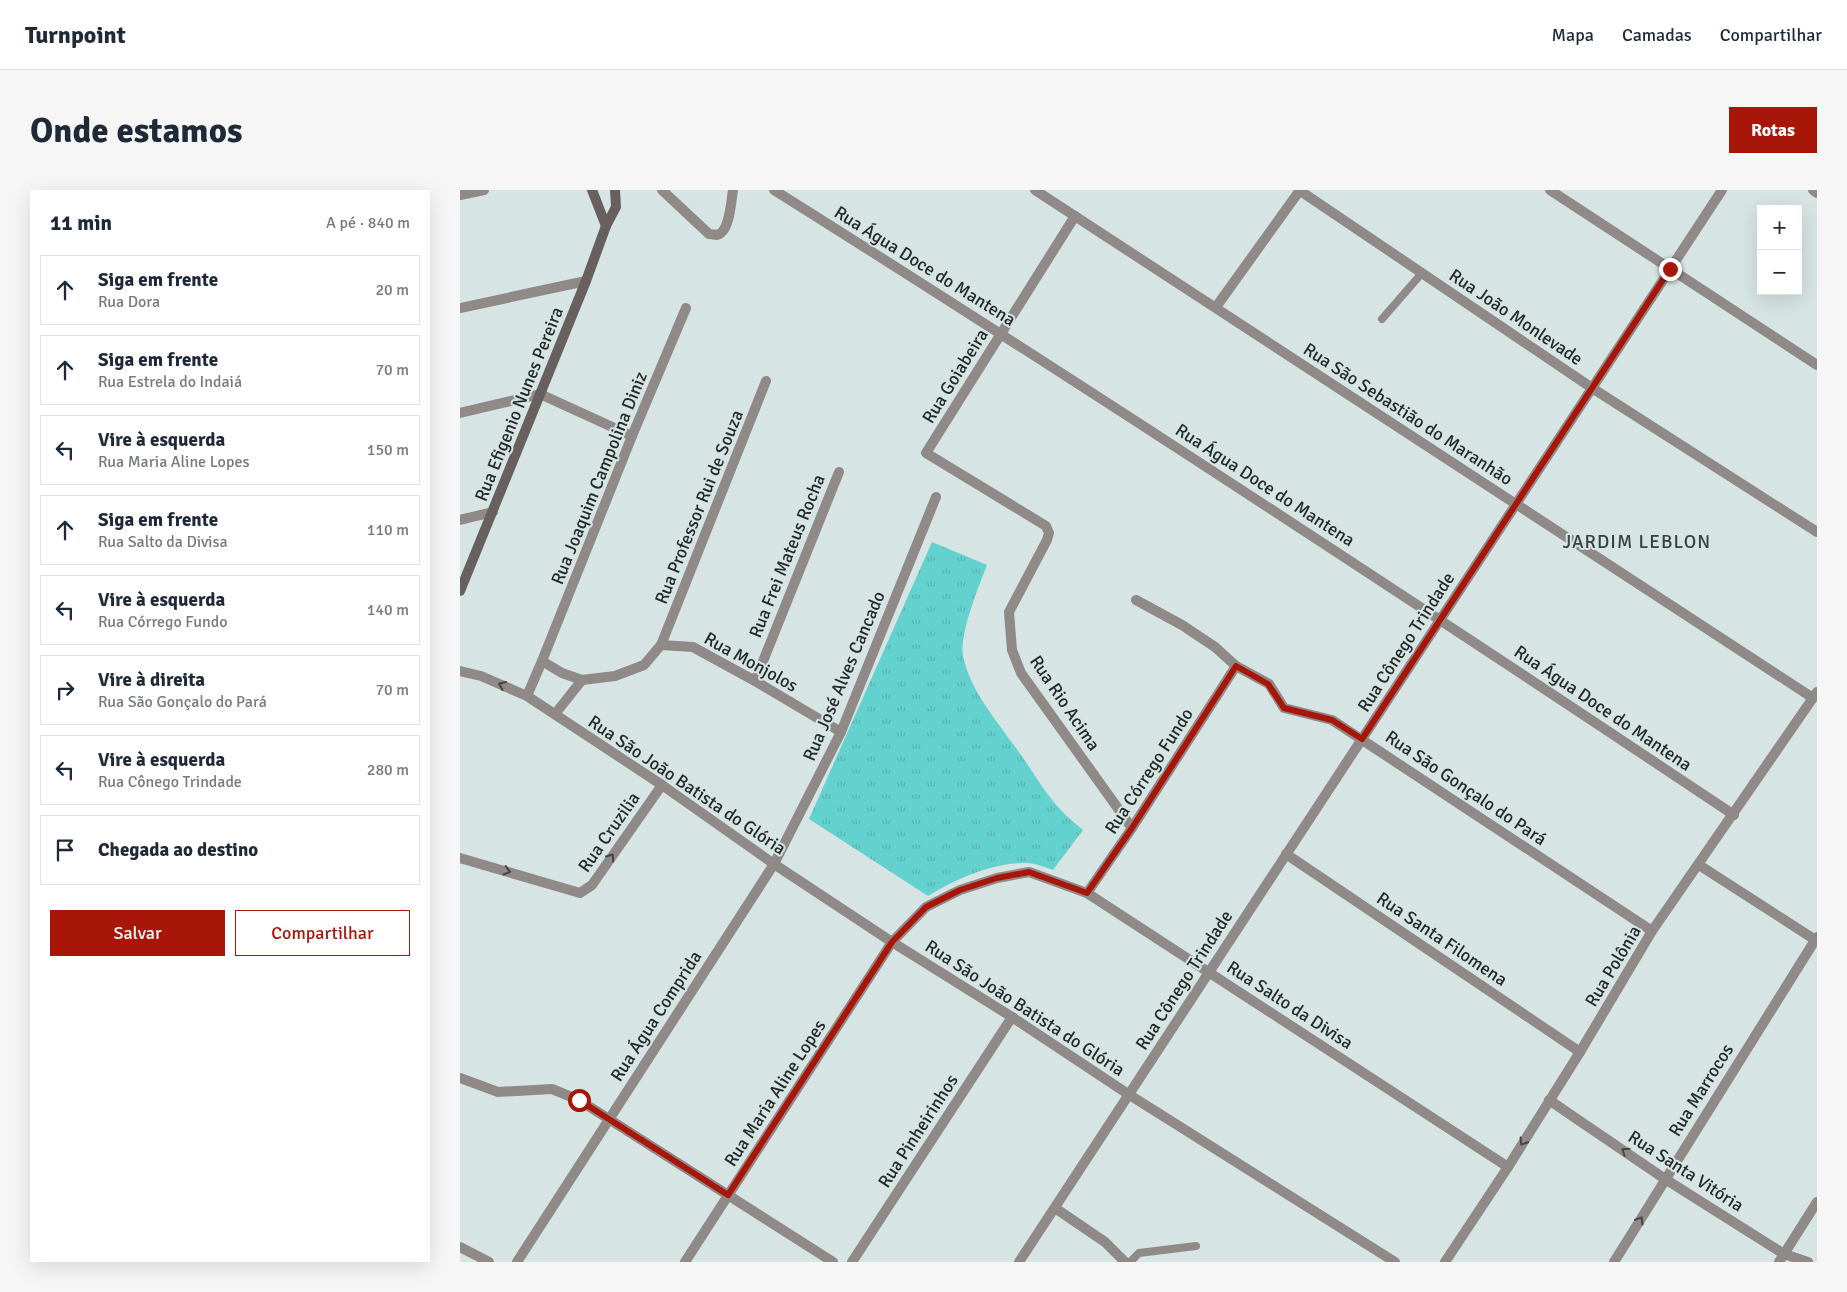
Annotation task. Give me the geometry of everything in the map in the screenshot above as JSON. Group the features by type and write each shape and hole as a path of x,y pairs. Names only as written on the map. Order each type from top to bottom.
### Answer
{"street":[{"path":"460,195 484,190"},
{"path":"592,190 606,226"},
{"name":"Rua Efigenio Nunes Pereira","path":"460,592 586,281 606,226 616,207 615,190"},
{"path":"662,190 709,234 717,235 723,231 728,223 733,190"},
{"name":"Rua Água Doce do Mantena","path":"774,190 1001,332 1440,619 1734,815"},
{"name":"Rua São Sebastião do Maranhão","path":"1035,190 1516,504 1815,695"},
{"path":"1216,307 1300,190"},
{"name":"Rua João Monlevade","path":"1300,190 1592,388 1817,532"},
{"path":"1550,190 1817,366"},
{"name":"Rua Cônego Trindade","path":"1019,1262 1722,190"},
{"path":"1813,190 1817,192"},
{"name":"Rua Goiabeira","path":"1049,533 1046,526 926,453 1075,216"},
{"path":"460,308 586,281"},
{"name":"Rua Joaquim Campolina Diniz","path":"542,660 632,436 686,308"},
{"name":"Rua Professor Rui de Souza","path":"661,645 766,381"},
{"path":"460,413 540,394 632,436"},
{"name":"Rua Frei Mateus Rocha","path":"755,681 839,472"},
{"name":"Rua José Alves Cancado","path":"774,864 841,732 936,498"},
{"path":"460,520 493,512"},
{"name":"Rua Rio Acima","path":"1049,533 1009,612 1012,650 1021,673 1132,828"},
{"name":"Rua São Gonçalo do Pará","path":"1136,600 1182,625 1215,647 1236,666 1268,684 1284,708 1332,720 1652,931"},
{"path":"527,696 542,660 562,673 582,680 615,676 644,665 661,645"},
{"name":"Rua Monjolos","path":"661,645 693,647 841,732"},
{"name":"Rua Córrego Fundo","path":"1087,893 1132,828 1236,666"},
{"name":"Rua São João Batista do Glória","path":"460,671 481,676 527,696 662,785 774,864 892,942 1012,1017 1128,1094 1395,1262"},
{"path":"555,714 582,680"},
{"name":"Rua Polônia","path":"1444,1262 1508,1167 1580,1052 1652,931 1734,815 1815,695"},
{"name":"Rua Cruzilia","path":"460,858 580,893 592,885 662,785"},
{"name":"Rua Santa Filomena","path":"1286,854 1580,1052"},
{"name":"Rua Água Comprida","path":"517,1262 774,864"},
{"path":"1699,865 1816,939"},
{"name":"Rua Salto da Divisa","path":"892,942 926,907 960,890 997,878 1029,872 1087,893 1508,1167"},
{"name":"Rua Marrocos","path":"1614,1262 1816,939"},
{"name":"Rua Maria Aline Lopes","path":"685,1262 892,942"},
{"name":"Rua Pinheirinhos","path":"852,1262 1012,1017"},
{"path":"460,1078 498,1092 552,1089 579,1100 832,1262"},
{"name":"Rua Santa Vitória","path":"1549,1100 1782,1258 1808,1262"},
{"path":"1782,1258 1817,1202"},
{"path":"1055,1208 1105,1242 1125,1262"},
{"path":"460,1247 489,1262"}],"lane":[{"path":"1382,319 1422,273"},
{"path":"1130,1262 1139,1253 1196,1246"}],"green space":[{"path":"932,542 987,565 970,610 964,635 963,656 966,669 985,704 1048,795 1083,830 1053,870 1030,863 1001,866 975,873 951,883 928,896 809,819"}],"district":[{"name":"JARDIM LEBLON","path":"1637,541"}],"route":[{"path":"579,1100 728,1195 892,942 926,907 960,890 997,878 1029,872 1087,893 1132,828 1236,666 1268,684 1284,708 1332,720 1362,739 1670,269"}]}
